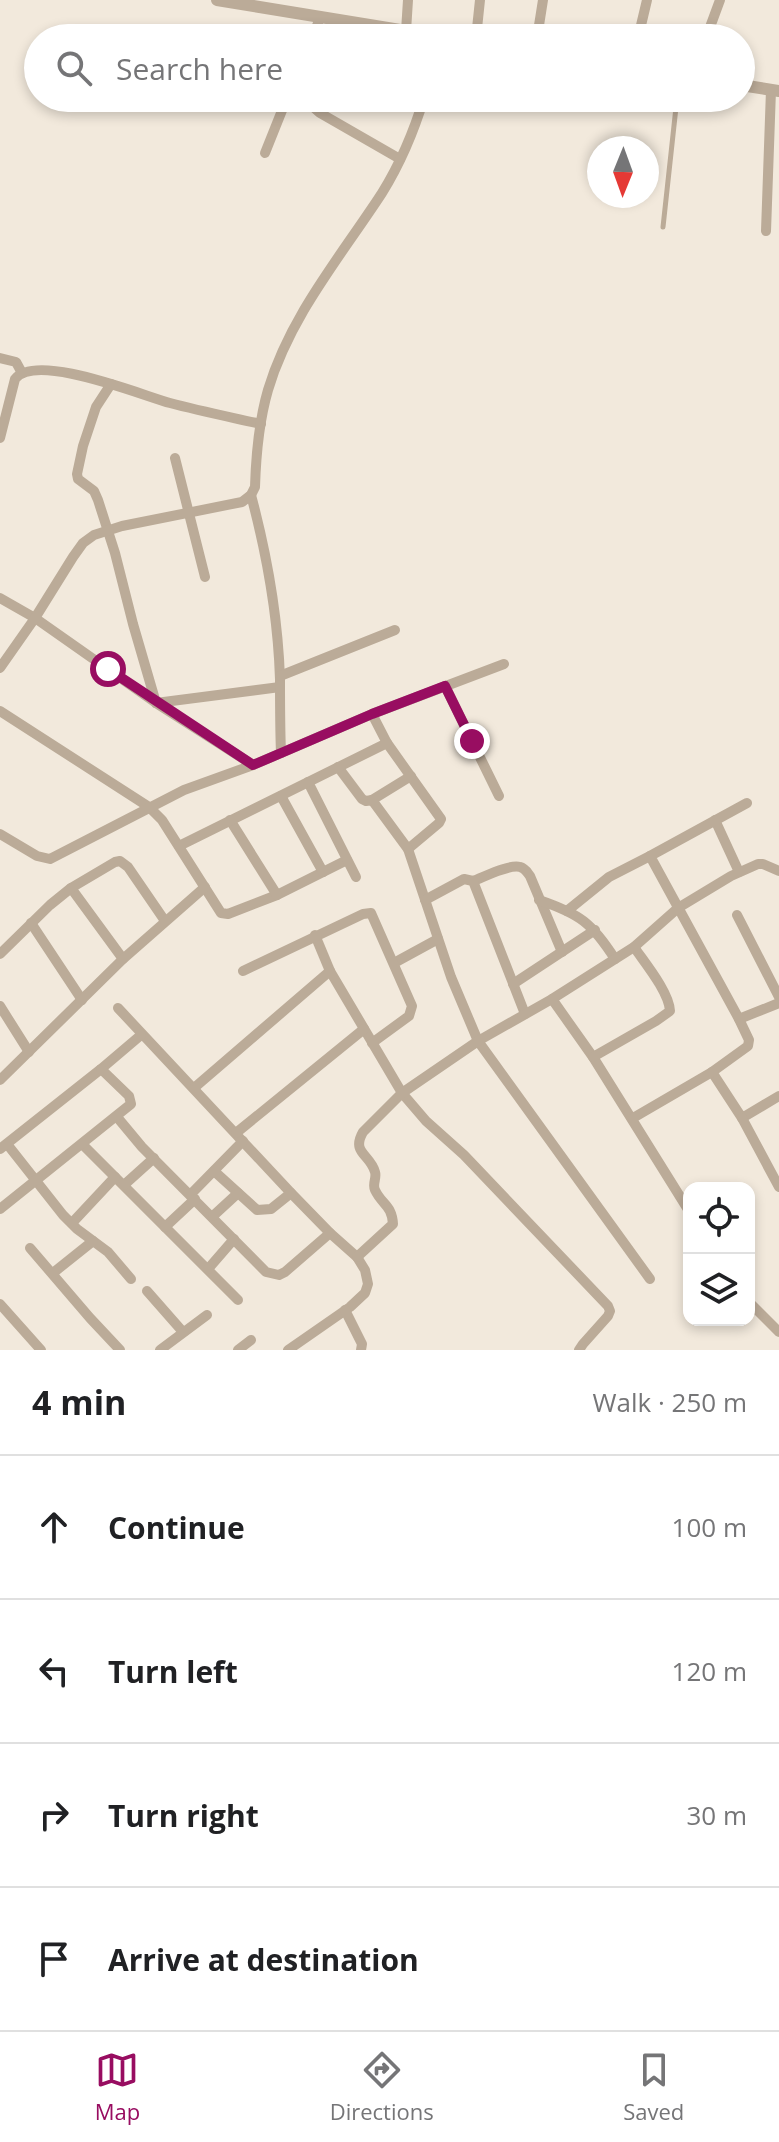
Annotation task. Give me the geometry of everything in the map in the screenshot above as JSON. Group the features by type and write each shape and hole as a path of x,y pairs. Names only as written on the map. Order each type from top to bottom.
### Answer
{"street":[{"path":"217,0 360,24"},
{"path":"406,24 408,0"},
{"path":"477,24 480,0"},
{"path":"539,24 543,0"},
{"path":"641,24 647,0"},
{"path":"711,24 720,0"},
{"path":"318,24 320,18"},
{"path":"755,87 775,91 766,231"},
{"path":"265,153 281,112"},
{"path":"319,112 400,159"},
{"path":"0,668 83,543 94,535 107,529 242,502 251,495 255,487 268,389 282,353 317,289 383,191 419,112"},
{"path":"0,358 16,362 22,373"},
{"path":"0,438 15,379 22,373 50,370 261,424"},
{"path":"111,384 96,407 77,474 78,479 94,491 156,703"},
{"path":"175,458 205,577"},
{"path":"251,495 266,555 280,682 281,753"},
{"path":"0,598 35,618 156,703 253,765"},
{"path":"156,703 280,682 395,630"},
{"path":"0,834 37,856 50,859 184,790 504,664"},
{"path":"445,686 499,796"},
{"path":"0,711 149,807 162,820 221,913 277,895 347,860"},
{"path":"372,714 387,743 441,819 408,849"},
{"path":"179,846 387,743"},
{"path":"338,767 362,799 372,800 411,776"},
{"path":"308,782 356,877"},
{"path":"281,796 323,872"},
{"path":"372,800 408,849 451,977 478,1041 650,1279"},
{"path":"567,911 609,877 747,803"},
{"path":"230,820 277,895"},
{"path":"715,820 739,872"},
{"path":"633,1118 712,1072 748,1046 749,1040 650,856"},
{"path":"0,954 71,888 115,862 125,863 165,921"},
{"path":"357,1257 393,1224 392,1212 375,1190 374,1169 360,1150 359,1140 363,1132 402,1093 478,1041 634,947 678,908 739,872 758,864 779,871"},
{"path":"425,900 464,879 473,881 510,867 520,867 530,876 562,952"},
{"path":"473,881 525,1014"},
{"path":"0,1080 123,959 205,887"},
{"path":"71,888 123,959"},
{"path":"539,900 567,911 595,930 615,959"},
{"path":"243,971 315,935 371,913 410,1000 412,1011 372,1043"},
{"path":"737,915 779,997"},
{"path":"31,923 82,1000"},
{"path":"513,984 595,930"},
{"path":"315,935 330,971 402,1093 608,1306 608,1316 579,1350"},
{"path":"394,963 438,939"},
{"path":"593,1057 670,1011 663,991 634,947"},
{"path":"194,1088 330,971"},
{"path":"552,999 633,1118 683,1201"},
{"path":"739,1019 779,1003"},
{"path":"0,1006 29,1052"},
{"path":"118,1008 291,1193 357,1257 368,1277 365,1293 288,1350"},
{"path":"165,1227 239,1137 364,1029"},
{"path":"131,1279 108,1252 72,1223 3,1146 141,1035"},
{"path":"0,1209 131,1104 131,1100 101,1069"},
{"path":"712,1072 742,1118 779,1187"},
{"path":"742,1118 779,1096"},
{"path":"117,1117 142,1147 266,1272 279,1275 285,1272 330,1233"},
{"path":"82,1144 238,1300"},
{"path":"72,1223 119,1181 154,1158"},
{"path":"214,1171 257,1210 271,1209 291,1193"},
{"path":"213,1216 238,1193"},
{"path":"208,1269 234,1239"},
{"path":"53,1273 93,1241"},
{"path":"30,1248 120,1350"},
{"path":"147,1291 183,1332"},
{"path":"0,1304 41,1350"},
{"path":"755,1308 779,1332"},
{"path":"345,1310 362,1344 361,1350"},
{"path":"160,1350 207,1315"},
{"path":"238,1350 251,1340"}],"lane":[{"path":"663,227 675,112"}],"route":[{"path":"108,669 253,765 445,686 472,741"}]}
